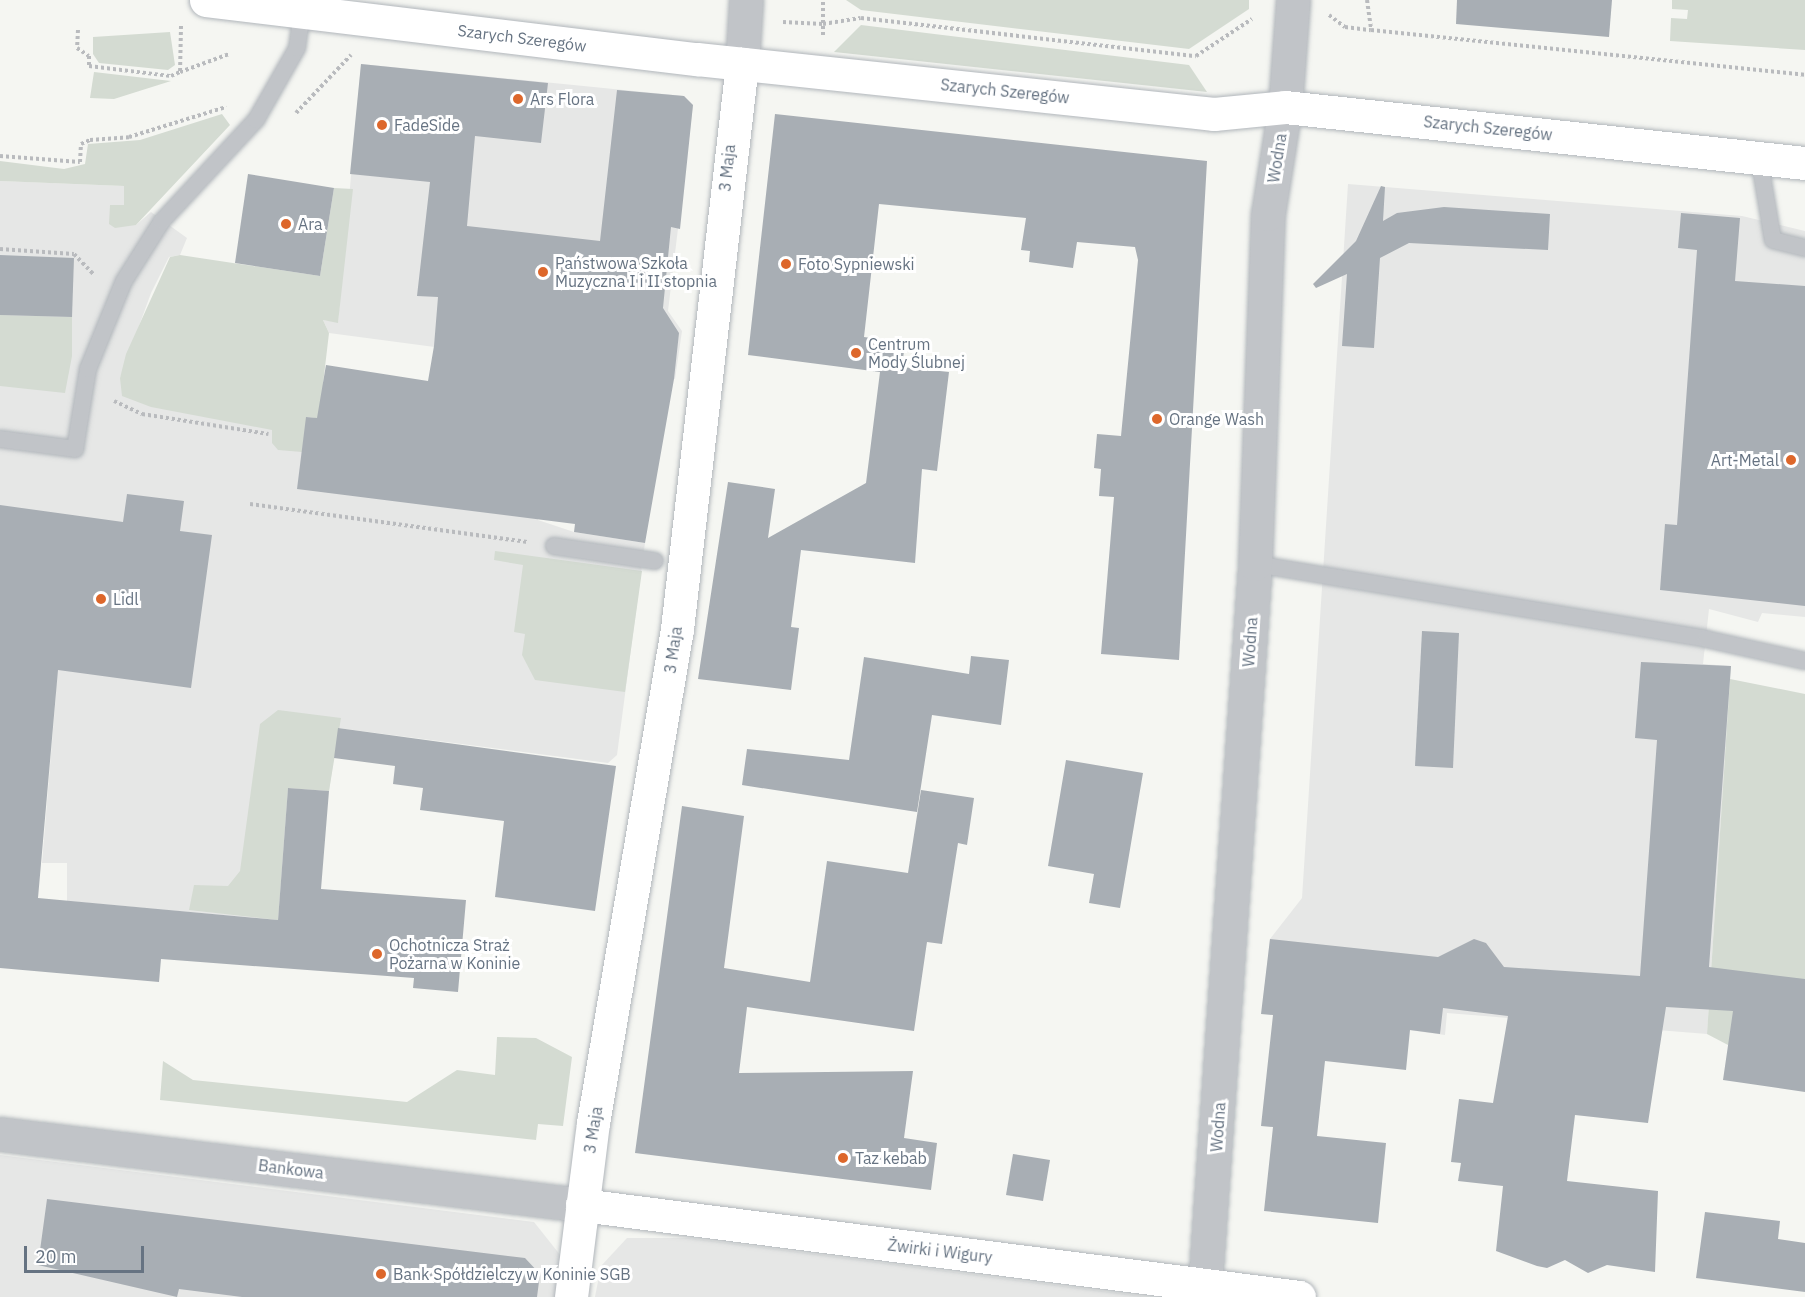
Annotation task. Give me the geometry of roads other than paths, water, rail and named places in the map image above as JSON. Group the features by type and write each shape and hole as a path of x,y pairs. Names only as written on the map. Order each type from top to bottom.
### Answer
{"street":[{"name":"Szarych Szeregów","path":"206,0 742,64 1214,114 1285,107 1805,163"},
{"name":"3 Maja","path":"572,1297 582,1205 677,629 742,64 746,0"},
{"name":"Wodna","path":"1205,1285 1255,564 1268,214 1285,107 1307,5"},
{"name":"Bankowa","path":"0,1134 582,1205"},
{"name":"Żwirki i Wigury","path":"582,1205 1299,1297"}],"lane":[{"path":"0,439 75,449 88,369 134,263 162,221 249,127 297,48 302,12"},
{"path":"1759,158 1773,240 1805,248"},
{"path":"554,546 655,561"},
{"path":"1255,564 1706,639 1805,661"}],"place":[{"name":"Ars Flora","path":"518,99"},
{"name":"FadeSide","path":"382,125"},
{"name":"Ara","path":"286,224"},
{"name":"Foto Sypniewski","path":"786,264"},
{"name":"Państwowa Szkoła Muzyczna I i II stopnia","path":"543,272"},
{"name":"Centrum Mody Ślubnej","path":"856,353"},
{"name":"Orange Wash","path":"1157,419"},
{"name":"Art-Metal","path":"1791,460"},
{"name":"Lidl","path":"101,599"},
{"name":"Ochotnicza Straż Pożarna w Koninie","path":"377,954"},
{"name":"Taz kebab","path":"843,1158"},
{"name":"Bank Spółdzielczy w Koninie SGB","path":"381,1274"}]}
